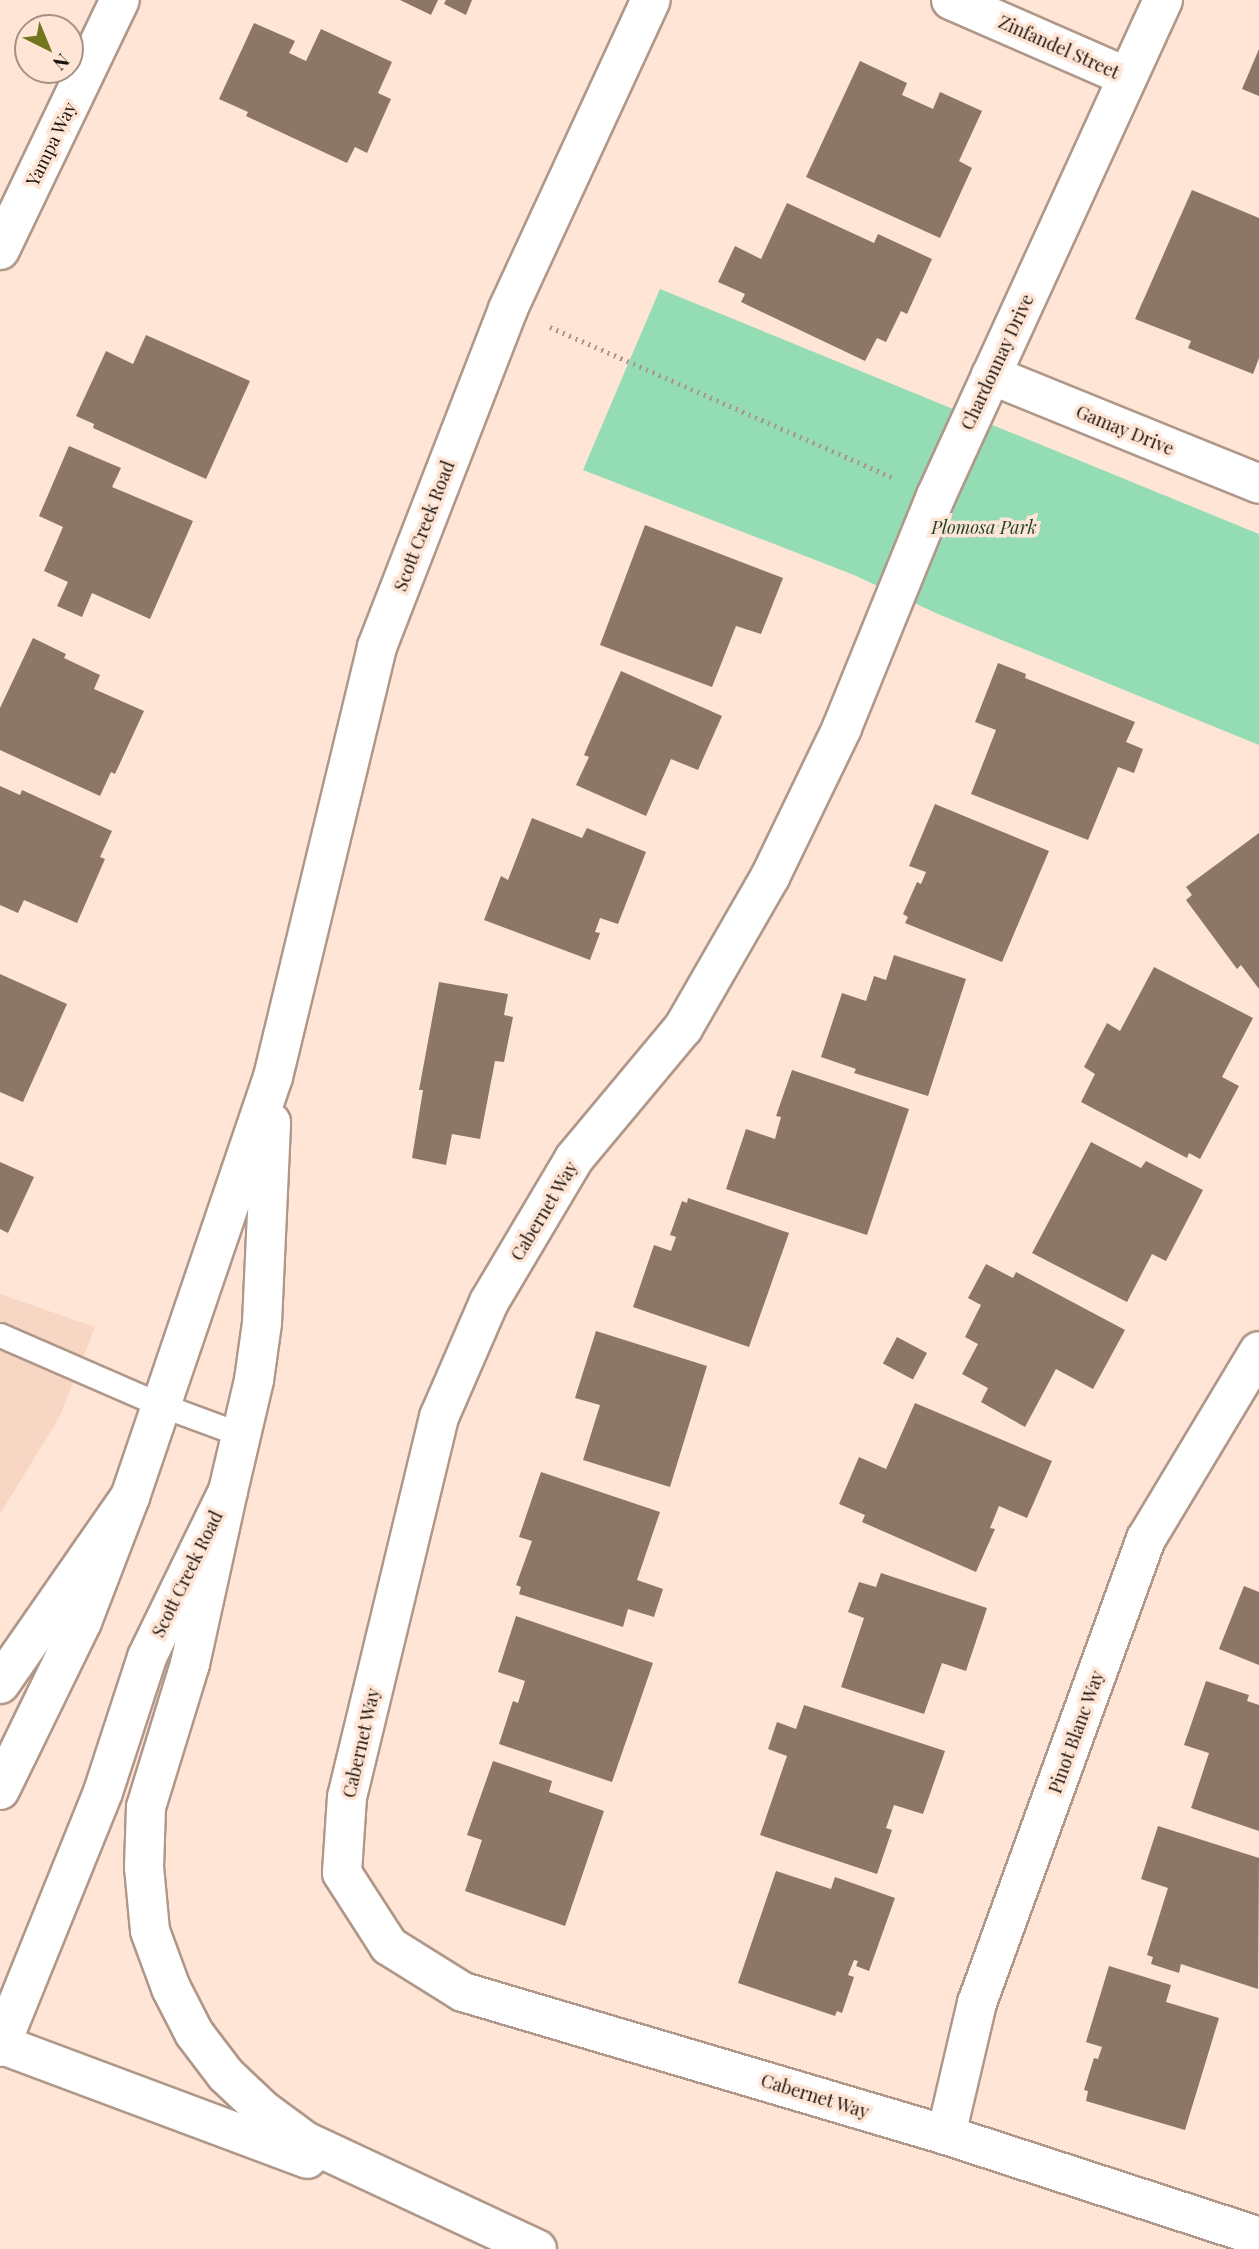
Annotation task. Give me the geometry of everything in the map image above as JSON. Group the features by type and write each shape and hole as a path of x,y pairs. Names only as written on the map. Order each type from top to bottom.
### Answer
{"main road":[{"name":"Yampa Way","path":"0,250 120,0"},
{"name":"Scott Creek Road","path":"0,1790 82,1622 130,1497 273,1077 377,647 508,309 651,0"},
{"name":"Zinfandel Street","path":"951,0 1127,77"},
{"name":"Chardonnay Drive","path":"842,728 936,496 1163,0"},
{"name":"Gamay Drive","path":"991,375 1259,484"},
{"name":"Cabernet Way","path":"842,728 770,877 683,1028 574,1159 489,1302 439,1417 347,1797 342,1872 389,1946 463,1992 946,2135 1259,2237"},
{"name":"Scott Creek Road","path":"1,2045 103,1792 147,1657 228,1491 242,1436 262,1323 273,1077"},
{"name":"Pinot Blanc Way","path":"946,2135 977,2003 1146,1539 1259,1351"},
{"path":"228,1491 190,1664 146,1807 144,1867 150,1931 171,1988 194,2033 226,2075 263,2110 305,2141 537,2249"},
{"path":"0,1684 130,1497"},
{"path":"1,2045 496,2230"}],"lane":[{"path":"0,1335 161,1405 242,1436"}],"path":[{"path":"508,309 936,496"}],"shaded area":[{"path":"0,1294 95,1327 59,1418 0,1514"}],"green space":[{"name":"Plomosa Park","path":"660,289 1259,534 1259,745 938,614 854,575 583,470"}],"building":[{"path":"400,0 438,0 431,15"},
{"path":"446,0 472,0 466,15 444,4"},
{"path":"254,23 295,41 289,53 306,61 321,29 392,62 378,93 391,99 367,153 355,147 347,163 246,116 248,112 219,99"},
{"path":"1259,49 1259,96 1242,89"},
{"path":"860,61 907,83 902,95 933,109 940,92 982,111 959,161 972,168 940,238 806,177"},
{"path":"1192,190 1259,218 1259,358 1253,374 1188,348 1191,341 1135,319"},
{"path":"787,203 874,243 878,234 932,259 907,314 901,311 886,342 877,338 865,361 741,302 745,294 718,282 735,246 761,259"},
{"path":"146,335 250,381 206,479 93,428 94,424 76,416 106,351 133,364"},
{"path":"69,446 121,468 112,487 193,521 150,619 92,593 82,617 57,606 68,582 44,571 63,527 39,516"},
{"path":"645,525 783,578 761,634 736,626 712,687 600,645"},
{"path":"33,638 66,654 64,658 100,675 94,689 144,711 115,774 111,772 100,796 0,750 0,708"},
{"path":"998,663 1026,674 1025,678 1135,722 1126,742 1143,749 1134,773 1118,767 1088,840 971,794 996,730 975,722"},
{"path":"621,671 722,716 698,770 671,759 646,816 576,785 589,757 584,755"},
{"path":"0,786 20,795 22,790 112,831 100,857 105,859 77,923 24,900 18,913 0,905"},
{"path":"935,804 1049,851 1002,962 905,923 908,917 903,914 917,882 921,884 926,872 909,866"},
{"path":"532,818 582,838 587,828 646,852 618,924 600,918 595,932 600,933 590,960 484,920 501,876 508,880"},
{"path":"1259,833 1259,989 1241,965 1237,969 1186,900 1192,895 1186,887"},
{"path":"894,955 966,979 928,1096 854,1073 856,1069 821,1057 842,993 866,1001 874,976 886,980"},
{"path":"1154,967 1253,1018 1222,1077 1239,1086 1200,1159 1189,1153 1187,1158 1081,1102 1095,1074 1084,1067 1107,1023 1120,1031"},
{"path":"0,974 67,1004 23,1102 0,1092"},
{"path":"439,982 508,994 504,1015 513,1017 504,1062 495,1061 480,1139 452,1134 446,1165 412,1158 423,1090 419,1090"},
{"path":"792,1070 909,1109 867,1235 726,1189 746,1129 775,1139 781,1117 776,1116"},
{"path":"1091,1142 1141,1168 1146,1161 1203,1190 1166,1261 1152,1254 1127,1302 1032,1253"},
{"path":"0,1162 34,1177 8,1233 0,1229"},
{"path":"688,1198 789,1233 749,1347 633,1307 654,1245 671,1251 676,1237 670,1235 682,1201 687,1203"},
{"path":"986,1264 1013,1278 1016,1272 1125,1330 1093,1389 1056,1369 1025,1427 981,1402 988,1388 962,1374 978,1344 965,1337 981,1305 968,1298"},
{"path":"596,1331 707,1366 670,1487 583,1460 600,1405 575,1398"},
{"path":"897,1337 927,1353 913,1379 883,1363"},
{"path":"915,1403 1052,1461 1027,1518 999,1506 990,1528 995,1529 976,1572 862,1522 865,1515 839,1504 859,1457 886,1469"},
{"path":"541,1472 660,1512 637,1580 663,1589 654,1617 628,1609 623,1627 519,1594 521,1587 516,1585 532,1541 519,1537"},
{"path":"881,1573 987,1608 966,1671 942,1663 924,1714 841,1687 864,1618 848,1612 859,1582 876,1587"},
{"path":"1244,1586 1259,1592 1259,1665 1219,1649"},
{"path":"516,1616 653,1663 612,1782 499,1744 513,1701 518,1703 525,1681 498,1672"},
{"path":"1206,1681 1249,1695 1247,1701 1259,1705 1259,1831 1191,1808 1209,1753 1184,1745"},
{"path":"804,1705 945,1751 923,1814 894,1805 886,1828 892,1830 877,1874 760,1835 787,1756 768,1749 777,1722 796,1729"},
{"path":"493,1761 552,1781 549,1792 604,1811 565,1926 465,1891 482,1840 467,1835"},
{"path":"1158,1826 1259,1858 1258,1989 1181,1964 1179,1973 1151,1964 1153,1957 1147,1955 1168,1888 1141,1879"},
{"path":"776,1871 831,1889 835,1877 895,1898 869,1971 856,1966 858,1961 854,1960 848,1975 854,1977 842,2013 837,2011 835,2016 738,1983"},
{"path":"1109,1966 1171,1985 1166,2002 1219,2018 1185,2130 1086,2101 1088,2091 1084,2090 1094,2058 1098,2059 1102,2047 1086,2042"}]}
